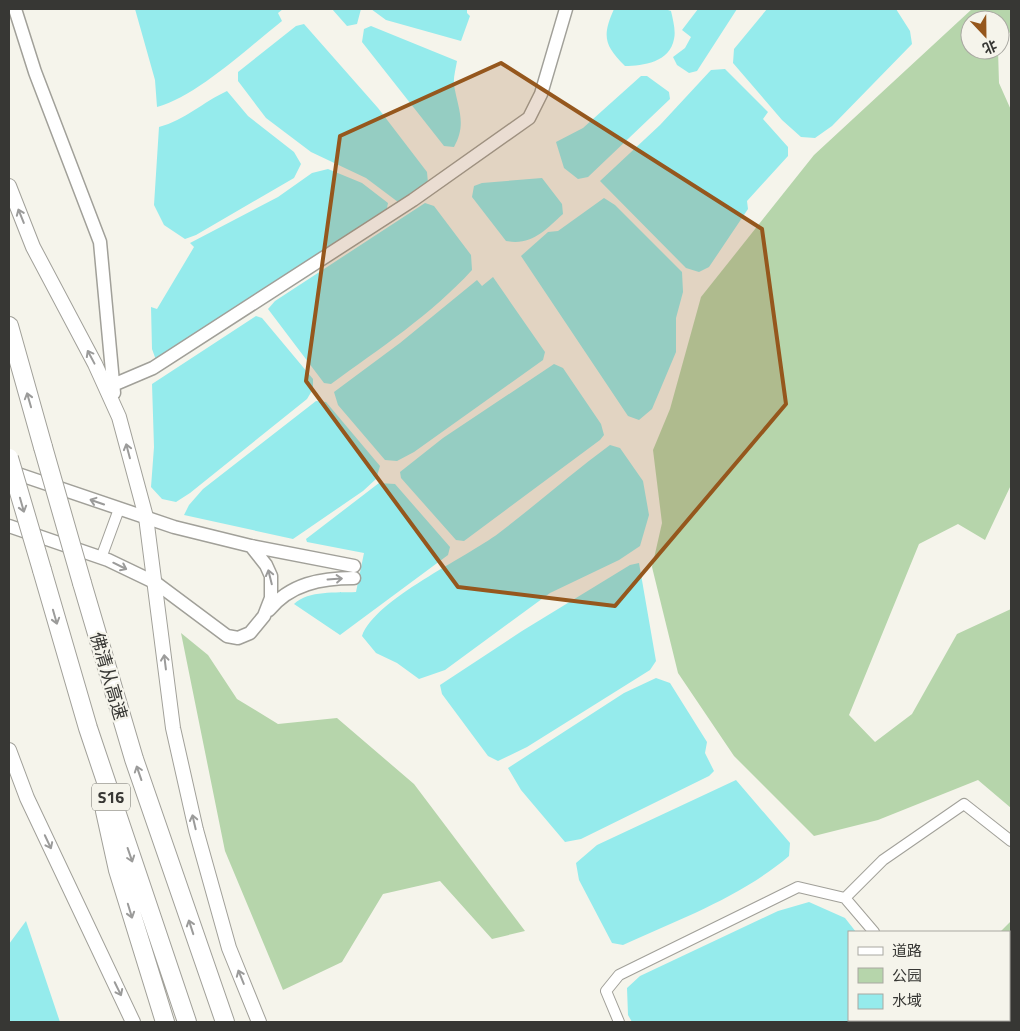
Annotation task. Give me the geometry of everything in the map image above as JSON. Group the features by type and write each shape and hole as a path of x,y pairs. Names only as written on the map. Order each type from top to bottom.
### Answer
{"highway":[{"name":"佛清从高速","path":"9,326 134,759 225,1022"},
{"name":"佛清从高速","path":"9,458 88,728 187,1022"},
{"path":"88,728 118,870 165,1022"}],"main road":[{"path":"9,186 33,247 95,364 118,417 146,517 156,583 173,728 196,830 229,948 259,1022"},
{"path":"9,750 27,798 133,1022"}],"street":[{"path":"15,9 35,72 100,242 113,385 118,417"},
{"path":"113,385 153,368 413,200 529,118 541,94 566,9"},
{"path":"9,471 174,526 354,572 308,583 285,594 250,633 238,638 227,636 156,583 101,558 9,526"},
{"path":"101,558 119,509"},
{"path":"251,546 266,565 271,576 271,598 264,616"},
{"path":"845,898 883,860 964,804 1011,841"},
{"path":"619,1022 606,991 619,975 798,887 845,898 873,931"}],"highlighted area":[{"path":"501,63 762,229 786,404 615,606 458,587 306,381 340,136"}],"green space":[{"path":"1011,9 1011,31 1010,10 971,10"},
{"path":"960,20 960,60 998,60 999,83 1011,110 1011,485 985,540 958,524 919,544 849,715 875,742 912,714 957,634 1011,609 1011,808 978,780 878,820 814,836 734,756 678,673 652,567 662,523 653,450 670,409 701,297 814,155"},
{"path":"181,633 208,655 237,699 278,724 337,718 414,784 525,931 492,939 440,881 383,894 342,962 283,990 225,851"},
{"path":"1011,921 1011,1022 980,1022 978,1021 1010,1021 1010,931 1001,931"}],"water":[{"path":"135,9 283,9 278,13 282,21 222,70 188,93 157,107 155,80"},
{"path":"332,9 361,9 357,24 347,26"},
{"path":"371,9 467,9 467,13 470,16 461,41 386,20"},
{"path":"614,9 665,9 671,11 675,36 667,53 647,64 625,66 613,52 607,40 608,26"},
{"path":"698,9 737,9 697,71 689,73 677,65 673,57 685,48 691,37 682,30"},
{"path":"767,9 896,9 910,31 912,44 832,126 815,138 801,137 782,120 733,63 734,49"},
{"path":"304,24 378,108 427,172 428,183 403,202 398,202 366,178 311,152 266,118 238,81 238,72 296,26"},
{"path":"371,26 457,61 454,82 461,124 454,147 444,146 362,42 364,29"},
{"path":"725,69 768,112 763,119 788,147 788,156 747,201 748,209 709,267 699,272 686,268 600,181 660,125 711,70"},
{"path":"641,76 647,76 669,92 670,99 588,177 578,179 564,168 556,142 583,128"},
{"path":"227,91 248,116 294,152 301,164 294,178 196,235 185,239 164,225 154,205 159,127 177,120"},
{"path":"328,169 362,183 388,203 386,213 156,360 152,349 151,307 157,309 194,247 190,243 278,197 312,173"},
{"path":"542,178 562,204 563,214 544,231 531,239 515,242 506,241 472,197 474,186 482,183"},
{"path":"604,198 615,205 682,272 683,292 676,318 676,352 652,409 639,420 628,416 521,256 548,232 558,231"},
{"path":"425,203 434,206 471,255 472,270 440,301 404,330 331,384 324,383 268,309 275,301"},
{"path":"493,277 545,352 543,360 414,452 397,461 385,460 338,405 334,392 400,343 477,280 482,286"},
{"path":"256,316 262,318 313,379 313,389 307,399 190,493 176,502 162,499 151,487 154,447 152,384"},
{"path":"554,364 563,368 601,424 604,435 600,440 464,541 456,540 401,478 400,472 443,438"},
{"path":"316,401 326,402 380,466 376,479 363,491 293,539 184,515 189,505 203,489"},
{"path":"610,445 620,448 643,481 649,515 640,546 619,560 550,593 445,670 419,679 397,663 376,653 362,636 370,622 384,608 423,580 499,533"},
{"path":"379,483 395,484 450,547 448,555 340,635 294,604 307,596 315,594 356,592 364,553 307,542 306,539"},
{"path":"639,563 656,661 650,670 527,747 498,761 488,756 442,694 440,685 522,631 630,565"},
{"path":"656,678 670,683 707,742 705,753 714,771 709,776 581,839 565,842 521,790 508,768 624,693"},
{"path":"736,780 790,843 789,856 751,884 709,906 623,945 612,943 579,880 576,863 597,845"},
{"path":"809,902 845,918 855,931 848,931 848,1021 954,1022 632,1022 628,1015 627,988 640,976 778,911"},
{"path":"26,921 60,1022 9,1022 9,944"}]}
